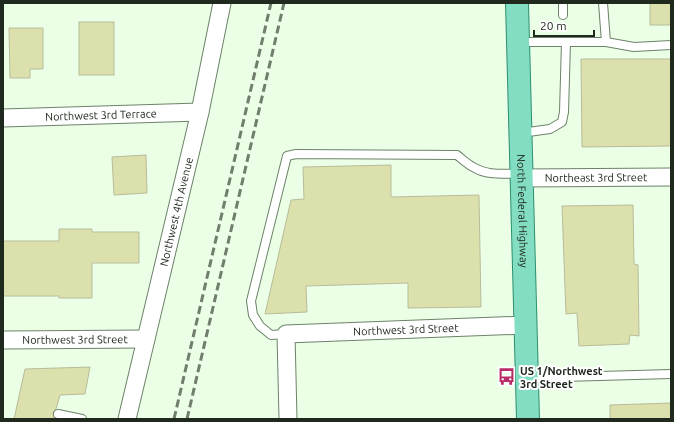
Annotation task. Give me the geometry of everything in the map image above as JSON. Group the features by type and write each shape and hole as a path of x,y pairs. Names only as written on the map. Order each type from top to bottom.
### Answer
{"main road":[{"name":"North Federal Highway","path":"517,3 528,419"}],"street":[{"name":"Northwest 4th Avenue","path":"127,419 200,112 222,3"},
{"name":"Northwest 3rd Terrace","path":"3,118 200,112"},
{"name":"Northeast 3rd Street","path":"522,176 671,177"},
{"name":"Northwest 3rd Street","path":"286,334 526,326"},
{"path":"286,334 288,419"},
{"name":"Northwest 3rd Street","path":"3,340 146,339"}],"lane":[{"path":"563,3 563,14"},
{"path":"604,3 606,42"},
{"path":"518,42 606,42 634,47 671,46"},
{"path":"520,133 550,129 562,122 564,112 566,42"},
{"path":"286,334 271,335 260,326 253,315 251,301 287,156 296,154 456,155 475,169 491,173 522,176"},
{"path":"527,378 671,374"},
{"path":"58,414 82,419"}],"building":[{"path":"650,3 671,3 671,25 650,25"},
{"path":"79,22 114,22 114,75 79,75"},
{"path":"9,28 43,28 43,69 30,69 30,78 10,78"},
{"path":"581,59 671,59 671,146 582,147"},
{"path":"146,155 147,193 114,195 112,157"},
{"path":"391,165 391,197 479,195 481,307 408,308 408,283 306,286 307,312 265,314 291,200 304,199 303,167"},
{"path":"633,205 634,264 638,265 639,336 630,335 629,344 579,346 577,313 566,314 562,206"},
{"path":"59,229 92,229 92,232 139,232 139,263 92,263 92,298 59,298 59,296 3,296 3,241 59,241"},
{"path":"90,367 85,394 60,395 56,409 53,413 54,419 14,419 25,369"},
{"path":"671,403 671,419 610,419 610,405"}],"railway":[{"path":"174,419 271,3"},
{"path":"187,419 284,3"}],"place":[{"name":"US 1/Northwest 3rd Street","path":"507,377"}]}
